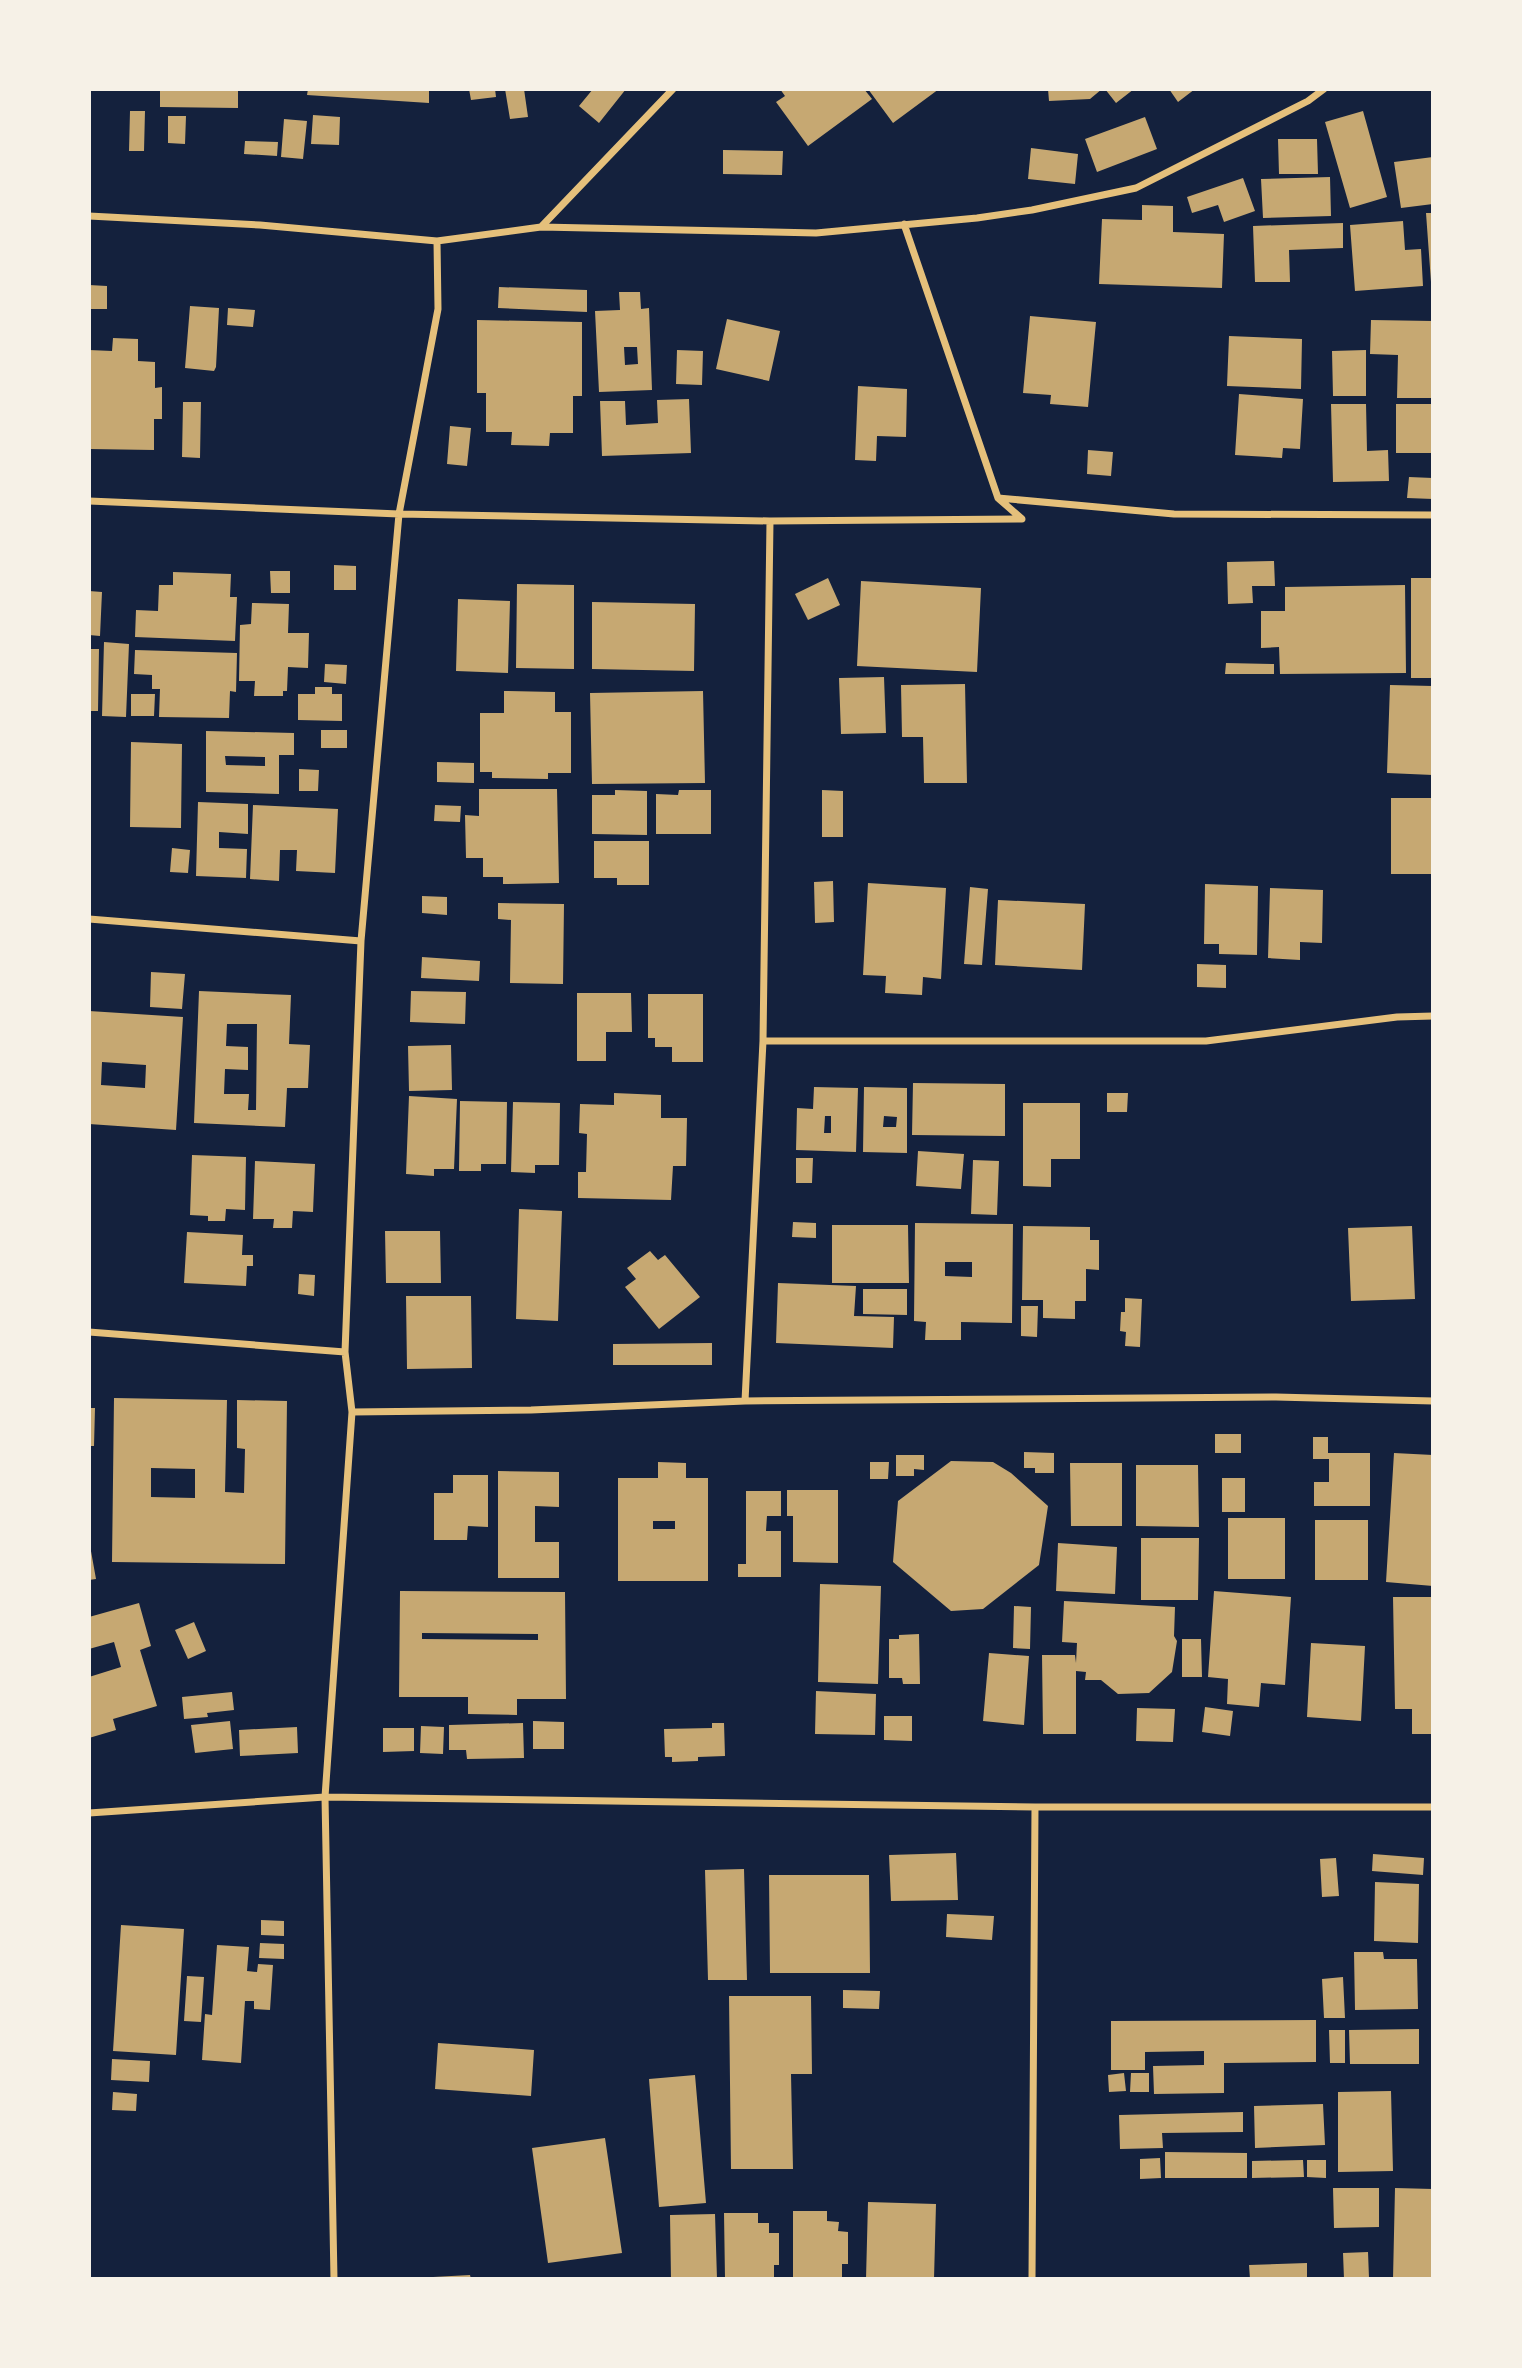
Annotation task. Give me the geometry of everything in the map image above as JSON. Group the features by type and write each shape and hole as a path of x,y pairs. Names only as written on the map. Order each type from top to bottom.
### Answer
{"street":[{"path":"541,227 673,89"},
{"path":"89,216 260,225 437,242 541,227 817,233 1031,210 1136,188 1308,101 1324,89"},
{"path":"89,501 399,514 770,521 1022,519 998,498 904,224"},
{"path":"334,2279 325,1797 352,1412 345,1352 360,942 399,514 438,309 437,242"},
{"path":"998,498 1174,514 1433,515"},
{"path":"745,1401 763,1041 770,521"},
{"path":"89,919 360,942"},
{"path":"763,1041 1206,1041 1397,1017 1433,1016"},
{"path":"89,1332 345,1352"},
{"path":"352,1412 531,1410 745,1401 1276,1397 1433,1401"},
{"path":"89,1813 325,1797 1035,1807 1433,1807"},
{"path":"1032,2279 1035,1807"}],"building":[{"path":"160,89 238,89 238,108 160,107"},
{"path":"308,89 429,89 429,103 307,95"},
{"path":"469,89 495,89 496,97 471,100"},
{"path":"505,89 524,89 528,117 510,119"},
{"path":"593,89 626,89 599,123 579,106"},
{"path":"780,89 864,89 872,99 808,146 776,102 785,96"},
{"path":"868,89 939,89 893,123"},
{"path":"1048,89 1102,89 1090,99 1049,101"},
{"path":"1105,89 1134,89 1116,103"},
{"path":"1169,89 1195,89 1178,102"},
{"path":"130,111 145,111 144,151 129,151"},
{"path":"1363,111 1387,197 1350,208 1325,122"},
{"path":"313,115 340,117 339,145 311,144"},
{"path":"168,116 186,116 185,144 168,143"},
{"path":"1145,117 1157,149 1097,172 1085,139"},
{"path":"284,119 307,121 303,159 281,157"},
{"path":"1278,139 1317,139 1318,174 1279,174"},
{"path":"245,141 278,142 277,156 244,154"},
{"path":"1031,148 1078,154 1075,184 1028,179"},
{"path":"723,150 783,151 782,175 723,174"},
{"path":"1433,157 1433,204 1401,208 1394,162"},
{"path":"1330,177 1331,216 1263,218 1261,179"},
{"path":"1243,178 1255,211 1224,222 1218,205 1192,213 1187,197"},
{"path":"1142,205 1173,206 1173,232 1224,234 1222,288 1099,284 1102,219 1142,220"},
{"path":"1426,213 1433,213 1433,282 1431,282"},
{"path":"1403,221 1405,250 1421,249 1423,286 1355,291 1350,225"},
{"path":"1343,223 1343,248 1289,250 1290,282 1255,282 1253,226"},
{"path":"89,285 107,286 107,309 89,309"},
{"path":"499,287 587,290 587,312 498,308"},
{"path":"619,292 640,292 641,309 649,308 652,390 599,392 595,311 620,310","holes":["624,347 637,347 638,364 625,365"]},
{"path":"190,306 219,308 214,371 185,368"},
{"path":"228,308 255,310 253,327 227,325"},
{"path":"1030,316 1096,322 1088,407 1050,404 1051,395 1023,393"},
{"path":"727,319 780,331 769,381 716,369"},
{"path":"477,320 582,322 582,396 573,396 573,433 550,433 549,446 511,445 512,432 486,432 486,393 477,393"},
{"path":"1371,320 1433,321 1433,398 1397,398 1398,355 1370,354"},
{"path":"1229,336 1302,339 1301,389 1227,386"},
{"path":"113,338 138,339 138,361 155,362 155,388 162,387 162,419 154,419 154,450 89,449 89,350 112,351"},
{"path":"677,350 703,351 702,385 676,384"},
{"path":"1366,350 1366,396 1333,396 1332,351"},
{"path":"858,386 907,389 906,437 877,436 876,461 855,460"},
{"path":"1239,394 1303,399 1300,449 1283,448 1282,458 1235,455"},
{"path":"689,399 691,453 602,456 600,401 625,401 626,425 658,423 657,400"},
{"path":"183,402 201,402 200,458 182,457"},
{"path":"1331,404 1366,404 1367,451 1388,450 1389,481 1333,482"},
{"path":"1396,404 1433,404 1433,453 1396,453"},
{"path":"450,426 471,428 467,466 447,464"},
{"path":"1088,450 1113,452 1111,476 1087,474"},
{"path":"1409,477 1433,478 1433,499 1407,498"},
{"path":"1274,561 1275,586 1252,586 1253,603 1228,604 1227,562"},
{"path":"334,565 356,566 356,590 334,590"},
{"path":"270,571 290,571 290,593 271,593"},
{"path":"173,572 231,574 230,597 237,597 235,641 135,637 136,610 158,611 159,585 173,585"},
{"path":"828,578 840,605 808,620 795,594"},
{"path":"1411,578 1433,578 1433,678 1411,678"},
{"path":"861,581 981,588 977,672 857,666"},
{"path":"517,584 574,585 574,669 516,668"},
{"path":"1405,585 1406,673 1280,674 1279,647 1261,648 1261,611 1285,611 1285,587"},
{"path":"89,591 102,592 100,636 89,635"},
{"path":"458,599 510,601 508,673 456,671"},
{"path":"592,602 695,604 694,671 592,669"},
{"path":"252,603 289,604 288,633 309,633 308,668 288,667 287,691 283,691 283,696 254,696 255,681 239,681 240,625 251,624"},
{"path":"104,642 129,644 126,717 102,716"},
{"path":"89,649 99,649 98,711 89,711"},
{"path":"135,650 237,653 236,692 230,691 229,718 159,717 160,689 152,689 152,675 134,674"},
{"path":"1226,663 1274,664 1274,674 1225,674"},
{"path":"325,664 347,665 346,684 324,682"},
{"path":"884,677 886,733 841,734 839,678"},
{"path":"965,684 967,783 924,783 923,737 902,737 901,685"},
{"path":"1390,685 1433,686 1433,775 1387,773"},
{"path":"315,687 332,687 332,694 342,694 342,721 298,720 298,694 315,694"},
{"path":"504,691 555,692 555,712 571,712 571,773 548,773 548,779 492,778 492,772 480,772 480,713 504,713"},
{"path":"703,691 705,783 592,784 590,693"},
{"path":"131,694 155,694 154,716 131,716"},
{"path":"321,730 347,730 347,748 321,748"},
{"path":"206,731 294,733 294,755 279,755 279,794 206,792","holes":["225,756 265,757 265,766 226,765"]},
{"path":"131,742 182,744 181,828 130,827"},
{"path":"437,762 474,763 474,783 437,782"},
{"path":"299,769 319,770 318,791 299,791"},
{"path":"479,789 557,789 559,883 503,884 503,877 483,877 483,858 466,858 465,815 479,816"},
{"path":"615,790 647,791 647,835 592,834 592,795 615,795"},
{"path":"679,790 711,790 711,834 656,834 656,794 678,795"},
{"path":"822,790 843,791 843,837 822,837"},
{"path":"1391,798 1433,798 1433,874 1391,874"},
{"path":"198,802 248,804 248,834 219,832 219,848 247,849 246,878 196,876"},
{"path":"253,805 338,809 335,873 296,871 297,850 280,850 279,881 250,879"},
{"path":"435,805 461,806 460,822 434,821"},
{"path":"594,841 649,841 649,885 617,885 617,878 594,878"},
{"path":"172,848 190,850 188,873 170,872"},
{"path":"833,881 834,922 815,923 814,882"},
{"path":"868,883 946,888 941,979 923,977 922,995 885,993 886,976 863,975"},
{"path":"1205,884 1258,886 1257,955 1219,954 1219,944 1204,944"},
{"path":"970,887 988,889 982,965 964,964"},
{"path":"1270,888 1323,890 1322,943 1300,942 1300,960 1268,958"},
{"path":"422,896 447,897 447,915 422,913"},
{"path":"998,900 1085,904 1082,970 995,965"},
{"path":"498,903 564,904 563,984 510,983 511,920 498,919"},
{"path":"422,957 480,961 479,981 421,978"},
{"path":"1197,964 1226,965 1226,988 1197,987"},
{"path":"151,972 185,974 182,1009 150,1007"},
{"path":"199,991 291,995 289,1044 310,1045 308,1088 287,1088 285,1127 194,1123","holes":["227,1024 257,1024 256,1110 248,1110 249,1094 224,1094 225,1069 248,1070 248,1047 226,1046"]},
{"path":"411,991 466,992 465,1024 410,1022"},
{"path":"577,993 631,993 632,1032 606,1032 606,1061 577,1061"},
{"path":"648,994 703,994 703,1062 672,1062 672,1047 655,1047 655,1038 648,1038"},
{"path":"89,1011 183,1017 176,1130 89,1124","holes":["102,1062 146,1065 145,1088 101,1085"]},
{"path":"451,1045 452,1090 409,1091 408,1046"},
{"path":"913,1083 1005,1084 1005,1136 912,1135"},
{"path":"814,1087 858,1088 856,1152 796,1150 797,1108 813,1109","holes":["825,1116 831,1116 831,1133 824,1133"]},
{"path":"864,1087 907,1088 907,1153 863,1152","holes":["884,1116 897,1117 896,1127 883,1127"]},
{"path":"614,1093 661,1095 661,1118 687,1118 686,1166 673,1166 671,1200 578,1198 578,1172 586,1172 587,1134 579,1133 580,1104 614,1105"},
{"path":"1107,1093 1128,1093 1127,1112 1107,1112"},
{"path":"409,1096 457,1099 454,1169 434,1169 434,1176 406,1174"},
{"path":"460,1101 507,1102 506,1164 481,1164 481,1171 459,1171"},
{"path":"513,1102 560,1103 559,1165 535,1165 535,1173 511,1172"},
{"path":"1023,1103 1080,1103 1080,1159 1051,1159 1051,1187 1023,1186"},
{"path":"918,1151 964,1154 961,1189 916,1186"},
{"path":"192,1155 246,1157 245,1210 226,1209 225,1221 208,1221 208,1216 190,1215"},
{"path":"796,1158 813,1158 812,1183 796,1183"},
{"path":"973,1160 999,1161 997,1215 971,1214"},
{"path":"255,1161 315,1164 313,1212 293,1211 292,1228 273,1228 274,1219 253,1219"},
{"path":"519,1209 562,1211 558,1321 516,1319"},
{"path":"793,1222 816,1223 816,1238 792,1237"},
{"path":"915,1223 1013,1224 1012,1323 961,1322 961,1340 925,1340 926,1322 914,1321","holes":["945,1262 972,1262 972,1277 945,1276"]},
{"path":"832,1225 908,1225 909,1283 832,1283"},
{"path":"1023,1226 1090,1227 1090,1240 1099,1240 1099,1270 1086,1269 1086,1301 1075,1301 1075,1319 1043,1318 1043,1300 1022,1300"},
{"path":"1412,1226 1415,1299 1351,1301 1348,1228"},
{"path":"385,1231 440,1231 441,1283 386,1283"},
{"path":"187,1232 243,1235 242,1255 253,1255 253,1266 247,1266 246,1286 184,1283"},
{"path":"650,1251 658,1260 665,1255 700,1297 659,1329 625,1287 636,1279 627,1268"},
{"path":"299,1274 315,1275 314,1296 298,1294"},
{"path":"778,1283 856,1286 854,1316 894,1317 893,1348 776,1343"},
{"path":"863,1289 907,1289 907,1315 863,1314"},
{"path":"406,1296 471,1296 472,1368 407,1369"},
{"path":"1125,1298 1142,1299 1140,1347 1125,1346 1126,1332 1120,1331"},
{"path":"1021,1306 1038,1306 1037,1337 1021,1336"},
{"path":"712,1343 712,1365 613,1365 613,1344"},
{"path":"114,1398 227,1400 225,1492 244,1493 245,1449 237,1448 237,1400 287,1401 285,1564 112,1562","holes":["151,1468 195,1469 195,1498 151,1497"]},
{"path":"89,1408 95,1408 94,1446 89,1446"},
{"path":"1215,1434 1241,1434 1241,1453 1215,1453"},
{"path":"1313,1437 1328,1437 1328,1453 1370,1453 1370,1506 1314,1506 1314,1482 1329,1482 1329,1459 1313,1459"},
{"path":"1024,1452 1054,1453 1054,1473 1035,1473 1035,1468 1024,1468"},
{"path":"1394,1453 1433,1455 1433,1586 1386,1582"},
{"path":"896,1455 924,1455 924,1470 914,1469 914,1476 896,1476"},
{"path":"951,1461 993,1462 1011,1473 1048,1506 1039,1565 983,1609 951,1611 893,1562 898,1501"},
{"path":"658,1462 686,1463 686,1478 708,1478 708,1581 618,1581 618,1478 658,1478","holes":["653,1521 675,1521 675,1529 653,1529"]},
{"path":"870,1462 889,1462 888,1479 870,1479"},
{"path":"1070,1463 1122,1463 1122,1526 1071,1526"},
{"path":"1136,1465 1198,1465 1199,1527 1136,1526"},
{"path":"498,1471 559,1472 559,1507 535,1506 535,1542 559,1542 559,1578 498,1578"},
{"path":"453,1475 488,1475 488,1527 468,1526 467,1540 434,1540 434,1493 453,1493"},
{"path":"1222,1478 1245,1478 1245,1512 1222,1512"},
{"path":"787,1490 838,1490 838,1563 793,1562 793,1516 787,1516"},
{"path":"746,1491 781,1491 781,1516 767,1516 766,1531 781,1531 781,1577 738,1577 738,1564 746,1564"},
{"path":"1228,1518 1285,1518 1285,1579 1228,1579"},
{"path":"1315,1520 1368,1520 1368,1580 1315,1580"},
{"path":"1141,1538 1199,1538 1198,1600 1141,1600"},
{"path":"89,1540 96,1579 89,1580"},
{"path":"1058,1543 1117,1547 1115,1594 1056,1591"},
{"path":"820,1584 881,1586 878,1684 818,1682"},
{"path":"400,1591 565,1592 566,1699 517,1699 517,1715 468,1714 468,1697 399,1697","holes":["422,1633 538,1634 538,1640 422,1639"]},
{"path":"1214,1591 1291,1597 1285,1685 1261,1683 1259,1707 1227,1704 1228,1679 1208,1677"},
{"path":"1393,1597 1433,1597 1433,1734 1412,1734 1412,1709 1395,1709"},
{"path":"1064,1601 1175,1607 1174,1636 1177,1641 1172,1672 1149,1693 1118,1694 1101,1680 1085,1680 1086,1672 1076,1671 1076,1734 1043,1734 1042,1655 1075,1655 1076,1663 1077,1643 1062,1642"},
{"path":"139,1603 151,1646 140,1650 157,1706 113,1719 116,1730 89,1738 89,1677 121,1667 114,1642 89,1649 89,1617"},
{"path":"1014,1606 1031,1607 1030,1649 1013,1648"},
{"path":"194,1622 206,1651 188,1659 175,1630"},
{"path":"919,1634 920,1684 903,1684 902,1678 889,1678 889,1639 899,1639 899,1635"},
{"path":"1182,1639 1201,1639 1202,1677 1182,1677"},
{"path":"1311,1643 1365,1646 1361,1721 1307,1717"},
{"path":"989,1653 1029,1656 1024,1725 983,1721"},
{"path":"816,1691 876,1694 875,1735 815,1734"},
{"path":"232,1692 234,1710 207,1713 208,1717 184,1719 182,1697"},
{"path":"1205,1707 1233,1711 1230,1736 1202,1732"},
{"path":"1137,1708 1175,1709 1173,1742 1136,1741"},
{"path":"884,1716 912,1716 912,1741 884,1740"},
{"path":"230,1721 233,1749 195,1753 191,1725"},
{"path":"533,1721 564,1722 564,1749 533,1749"},
{"path":"523,1723 524,1758 467,1759 466,1750 449,1750 449,1725"},
{"path":"712,1723 724,1723 725,1756 672,1762 672,1757 665,1757 664,1729 712,1728"},
{"path":"421,1726 444,1727 443,1754 420,1753"},
{"path":"297,1727 298,1753 240,1756 239,1730"},
{"path":"383,1728 414,1728 414,1751 383,1752"},
{"path":"956,1853 958,1900 891,1901 889,1855"},
{"path":"1373,1854 1424,1858 1423,1875 1372,1871"},
{"path":"1336,1858 1339,1896 1322,1897 1320,1859"},
{"path":"744,1869 747,1980 708,1980 705,1870"},
{"path":"769,1875 869,1875 870,1973 770,1973"},
{"path":"1375,1882 1419,1884 1418,1943 1374,1941"},
{"path":"947,1914 994,1916 992,1940 946,1937"},
{"path":"261,1920 284,1921 284,1936 261,1935"},
{"path":"121,1925 184,1929 176,2055 113,2051"},
{"path":"260,1943 284,1944 284,1959 259,1958"},
{"path":"217,1945 249,1947 247,1971 257,1972 258,1964 273,1965 270,2010 254,2009 254,2001 245,2001 241,2063 202,2060 205,2014 212,2015"},
{"path":"1354,1952 1383,1952 1384,1959 1417,1959 1418,2009 1355,2010"},
{"path":"187,1976 204,1977 201,2022 184,2021"},
{"path":"1343,1977 1345,2018 1324,2018 1322,1979"},
{"path":"843,1990 880,1991 879,2009 843,2008"},
{"path":"729,1996 811,1996 812,2074 791,2074 793,2169 731,2169"},
{"path":"1316,2020 1316,2062 1224,2063 1224,2093 1154,2094 1153,2066 1204,2065 1204,2051 1145,2052 1145,2070 1111,2070 1111,2021"},
{"path":"1419,2029 1419,2064 1350,2064 1349,2030"},
{"path":"1329,2030 1345,2030 1345,2063 1330,2063"},
{"path":"438,2043 534,2050 531,2096 435,2089"},
{"path":"112,2059 150,2061 149,2082 111,2080"},
{"path":"1124,2073 1126,2091 1109,2092 1108,2075"},
{"path":"1131,2073 1149,2073 1149,2092 1130,2092"},
{"path":"695,2075 706,2203 659,2207 649,2079"},
{"path":"1391,2091 1393,2171 1338,2172 1338,2092"},
{"path":"113,2092 137,2094 136,2111 112,2110"},
{"path":"1323,2104 1325,2145 1255,2148 1254,2106"},
{"path":"1243,2112 1243,2132 1162,2133 1163,2148 1120,2149 1119,2115"},
{"path":"605,2138 622,2253 548,2263 532,2148"},
{"path":"1165,2152 1247,2153 1247,2178 1165,2178"},
{"path":"1160,2158 1161,2178 1140,2179 1140,2159"},
{"path":"1303,2160 1304,2177 1252,2178 1252,2161"},
{"path":"1307,2160 1326,2160 1326,2178 1307,2177"},
{"path":"1333,2188 1379,2188 1379,2227 1334,2228"},
{"path":"1395,2188 1433,2189 1433,2279 1393,2279"},
{"path":"868,2202 936,2204 934,2279 866,2279"},
{"path":"793,2211 827,2211 827,2221 839,2222 838,2231 848,2232 848,2264 842,2264 842,2279 793,2279"},
{"path":"724,2213 758,2213 758,2223 769,2223 769,2233 779,2233 779,2265 774,2265 774,2279 725,2279"},
{"path":"715,2214 717,2279 671,2279 670,2215"},
{"path":"1368,2252 1369,2278 1344,2279 1343,2253"},
{"path":"1307,2263 1307,2279 1250,2279 1249,2265"},
{"path":"470,2275 471,2279 433,2279 433,2277"}]}
